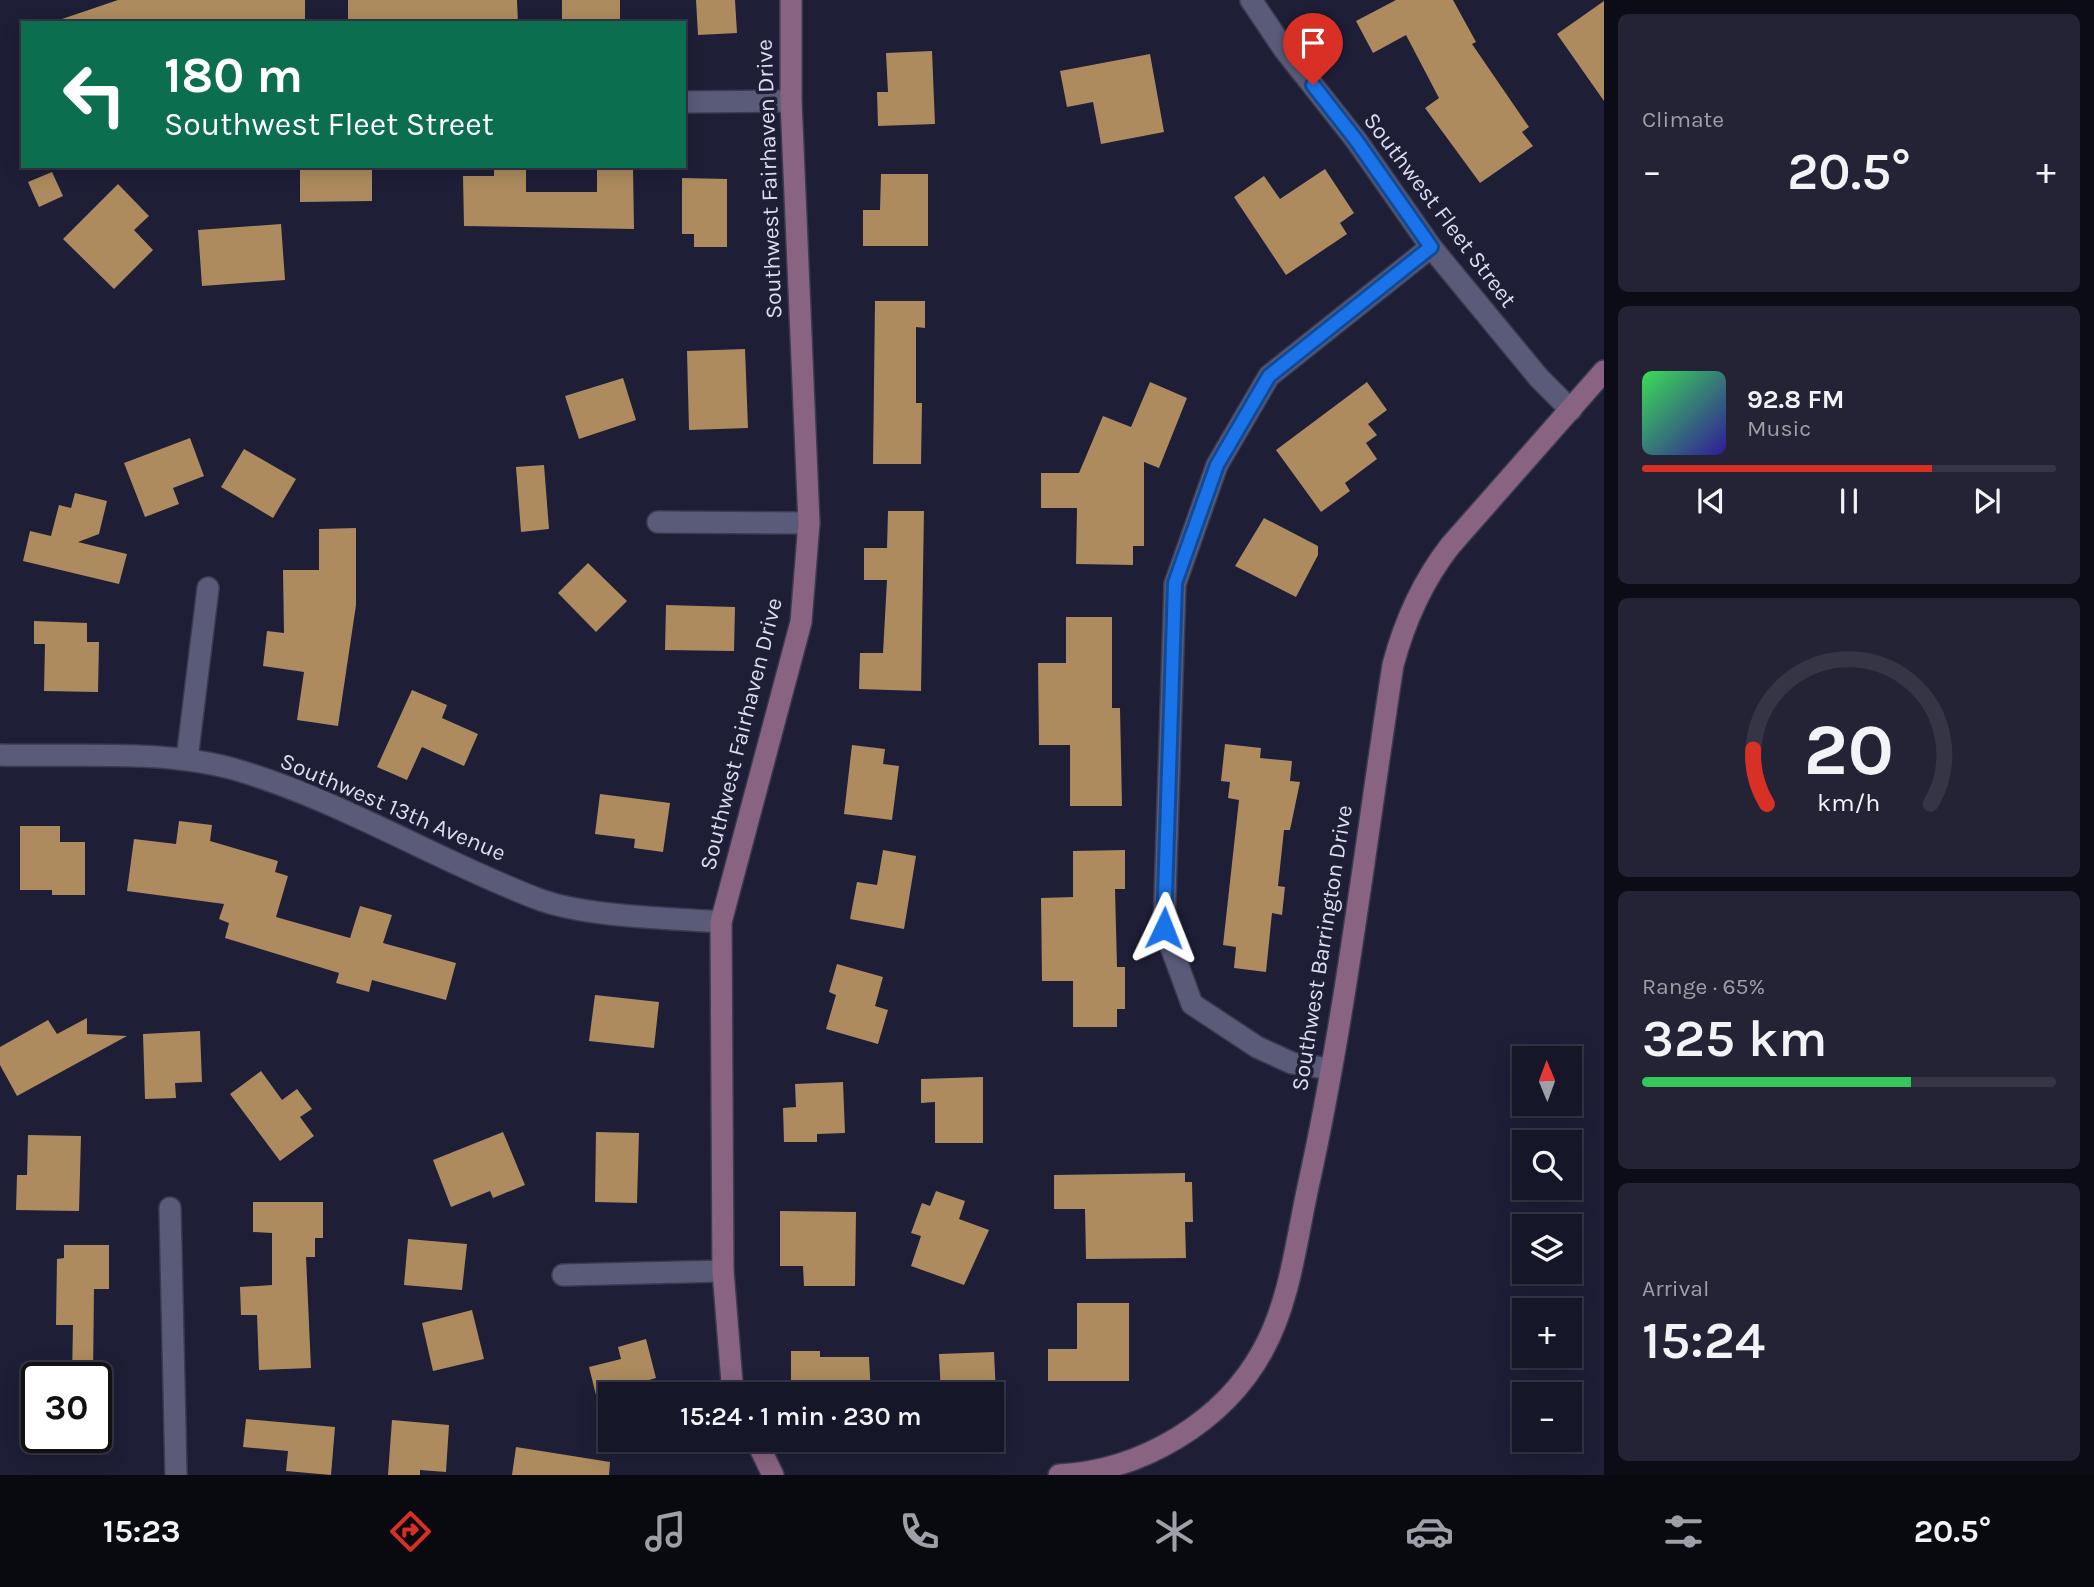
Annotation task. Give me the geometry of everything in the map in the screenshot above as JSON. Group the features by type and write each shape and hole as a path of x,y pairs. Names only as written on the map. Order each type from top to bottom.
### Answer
{"street":[{"name":"Southwest Fairhaven Drive","path":"732,1382 723,1270 721,922 801,622 809,523 791,100 790,0"},
{"name":"Southwest Fleet Street","path":"1251,0 1284,49 1356,140 1431,247 1539,378 1571,410"},
{"path":"686,102 791,100"},
{"path":"1331,1069 1292,1063 1257,1047 1192,1004 1164,928 1175,583 1217,465 1269,376 1431,247"},
{"name":"Southwest Barrington Drive","path":"1059,1475 1114,1466 1161,1448 1201,1422 1233,1391 1262,1352 1281,1311 1322,1123 1393,665 1401,635 1428,574 1604,371"},
{"path":"659,522 809,523"},
{"path":"187,758 208,588"},
{"name":"Southwest 13th Avenue","path":"0,755 187,758 236,769 312,796 540,900 610,913 721,922"},
{"path":"170,1208 176,1475"},
{"path":"563,1275 723,1270"},
{"path":"762,1452 773,1475"}],"building":[{"path":"118,0 305,0 305,21 62,19"},
{"path":"348,0 517,0 518,21 348,21"},
{"path":"562,0 620,0 620,21 562,21"},
{"path":"696,0 735,0 737,33 698,35"},
{"path":"1396,0 1453,0 1476,42 1472,44 1529,127 1522,132 1533,146 1480,183 1425,108 1439,98 1406,35 1373,53 1356,21"},
{"path":"1604,1 1604,101 1557,34"},
{"path":"932,51 935,124 878,126 877,92 888,92 886,53"},
{"path":"1150,54 1164,132 1101,144 1093,102 1067,107 1060,71"},
{"path":"300,168 372,168 372,201 300,202"},
{"path":"494,168 526,168 526,192 597,192 597,169 633,168 634,229 464,226 463,176 494,176"},
{"path":"1325,169 1354,213 1340,223 1347,234 1286,275 1234,197 1264,176 1280,199"},
{"path":"52,172 63,196 39,207 28,182"},
{"path":"881,174 928,174 928,246 863,246 863,210 880,210"},
{"path":"682,178 727,179 727,247 694,247 694,234 682,234"},
{"path":"118,184 149,216 134,230 153,250 114,289 63,239"},
{"path":"281,224 285,280 202,286 198,230"},
{"path":"875,301 925,301 925,328 916,327 916,403 922,403 921,464 873,464"},
{"path":"745,349 748,428 689,430 687,351"},
{"path":"623,378 636,420 579,439 565,396"},
{"path":"1150,382 1187,398 1159,468 1144,462 1144,546 1133,546 1133,565 1076,564 1077,508 1041,508 1041,473 1079,473 1103,416 1131,427"},
{"path":"1367,382 1387,410 1368,424 1377,435 1366,443 1377,459 1345,483 1350,491 1321,512 1276,450"},
{"path":"190,438 204,476 173,488 179,504 145,517 124,463"},
{"path":"244,449 296,479 273,518 221,487"},
{"path":"544,465 549,529 521,532 516,467"},
{"path":"75,493 107,501 99,534 78,542 127,554 119,584 23,561 30,531 51,536 59,505 71,508"},
{"path":"888,511 924,511 921,691 859,689 860,653 883,653 887,580 864,580 864,548 887,548"},
{"path":"1264,518 1318,546 1318,555 1296,597 1235,566"},
{"path":"356,528 356,605 338,726 297,720 304,672 263,666 267,631 284,633 283,570 319,570 319,529"},
{"path":"588,563 627,601 596,632 558,593"},
{"path":"666,605 735,607 734,651 665,650"},
{"path":"1066,617 1112,617 1112,708 1120,708 1122,806 1070,806 1070,745 1039,745 1038,663 1066,663"},
{"path":"34,621 87,623 87,642 99,642 98,692 44,691 45,644 34,644"},
{"path":"412,690 447,705 442,718 478,734 464,766 422,747 407,780 377,767"},
{"path":"1225,744 1261,748 1260,758 1292,761 1290,781 1300,782 1290,830 1284,830 1278,886 1285,887 1282,915 1272,913 1266,972 1234,968 1236,947 1223,945 1239,800 1228,798 1230,782 1221,781"},
{"path":"852,745 885,749 883,764 899,766 892,820 844,814"},
{"path":"600,794 670,803 663,852 634,848 635,839 595,834"},
{"path":"179,821 212,825 210,841 278,861 275,872 288,876 276,917 350,938 360,906 392,915 383,943 456,963 446,1000 372,980 369,992 336,983 339,973 225,938 229,923 219,919 224,904 127,891 134,839 176,844"},
{"path":"20,826 60,826 60,842 85,842 85,895 52,895 52,890 20,890"},
{"path":"883,850 916,856 904,929 850,919 857,882 877,885"},
{"path":"1125,850 1125,889 1115,889 1117,967 1125,967 1125,1009 1117,1009 1117,1027 1073,1027 1073,981 1042,981 1041,898 1073,897 1073,851"},
{"path":"837,964 883,977 875,1006 888,1010 878,1044 826,1029 836,995 829,992"},
{"path":"595,995 659,1002 654,1048 589,1041"},
{"path":"87,1018 87,1034 127,1036 17,1096 0,1065 0,1047 48,1020 57,1034"},
{"path":"200,1031 202,1082 175,1083 176,1098 145,1099 143,1034"},
{"path":"261,1071 282,1100 297,1089 312,1109 300,1117 314,1136 280,1161 230,1094"},
{"path":"983,1077 983,1143 935,1143 935,1102 921,1103 921,1079"},
{"path":"843,1082 845,1133 817,1134 817,1142 784,1142 783,1108 796,1107 795,1084"},
{"path":"503,1132 525,1185 493,1198 490,1191 451,1207 433,1160"},
{"path":"596,1132 639,1133 637,1203 595,1202"},
{"path":"28,1135 81,1136 79,1211 16,1210 17,1175 27,1175"},
{"path":"1185,1173 1185,1182 1192,1182 1193,1222 1185,1222 1186,1258 1086,1259 1085,1209 1054,1209 1054,1175"},
{"path":"936,1191 965,1201 959,1219 989,1230 964,1285 911,1266 921,1236 911,1233 922,1203 930,1206"},
{"path":"253,1202 323,1202 323,1238 315,1238 315,1257 306,1257 311,1368 259,1370 257,1315 241,1315 240,1287 272,1285 272,1233 253,1232"},
{"path":"780,1211 856,1212 855,1286 804,1286 803,1266 780,1266"},
{"path":"408,1239 467,1244 462,1290 404,1285"},
{"path":"64,1245 109,1245 109,1289 94,1289 93,1362 72,1362 73,1325 56,1325 57,1259 64,1258"},
{"path":"1077,1303 1129,1303 1129,1381 1048,1381 1048,1349 1077,1349"},
{"path":"472,1310 484,1359 433,1371 422,1323"},
{"path":"646,1339 656,1378 650,1382 598,1382 596,1395 589,1367 621,1359 618,1347"},
{"path":"791,1351 820,1351 820,1357 869,1357 870,1382 791,1382"},
{"path":"994,1352 995,1382 940,1382 939,1354"},
{"path":"246,1419 335,1427 331,1475 286,1471 288,1451 243,1447"},
{"path":"392,1420 449,1425 446,1472 420,1470 420,1475 388,1475"},
{"path":"516,1447 610,1462 609,1475 512,1475"}],"route":[{"path":"1164,928 1175,583 1217,465 1269,376 1431,247 1356,140 1313,85"}]}
